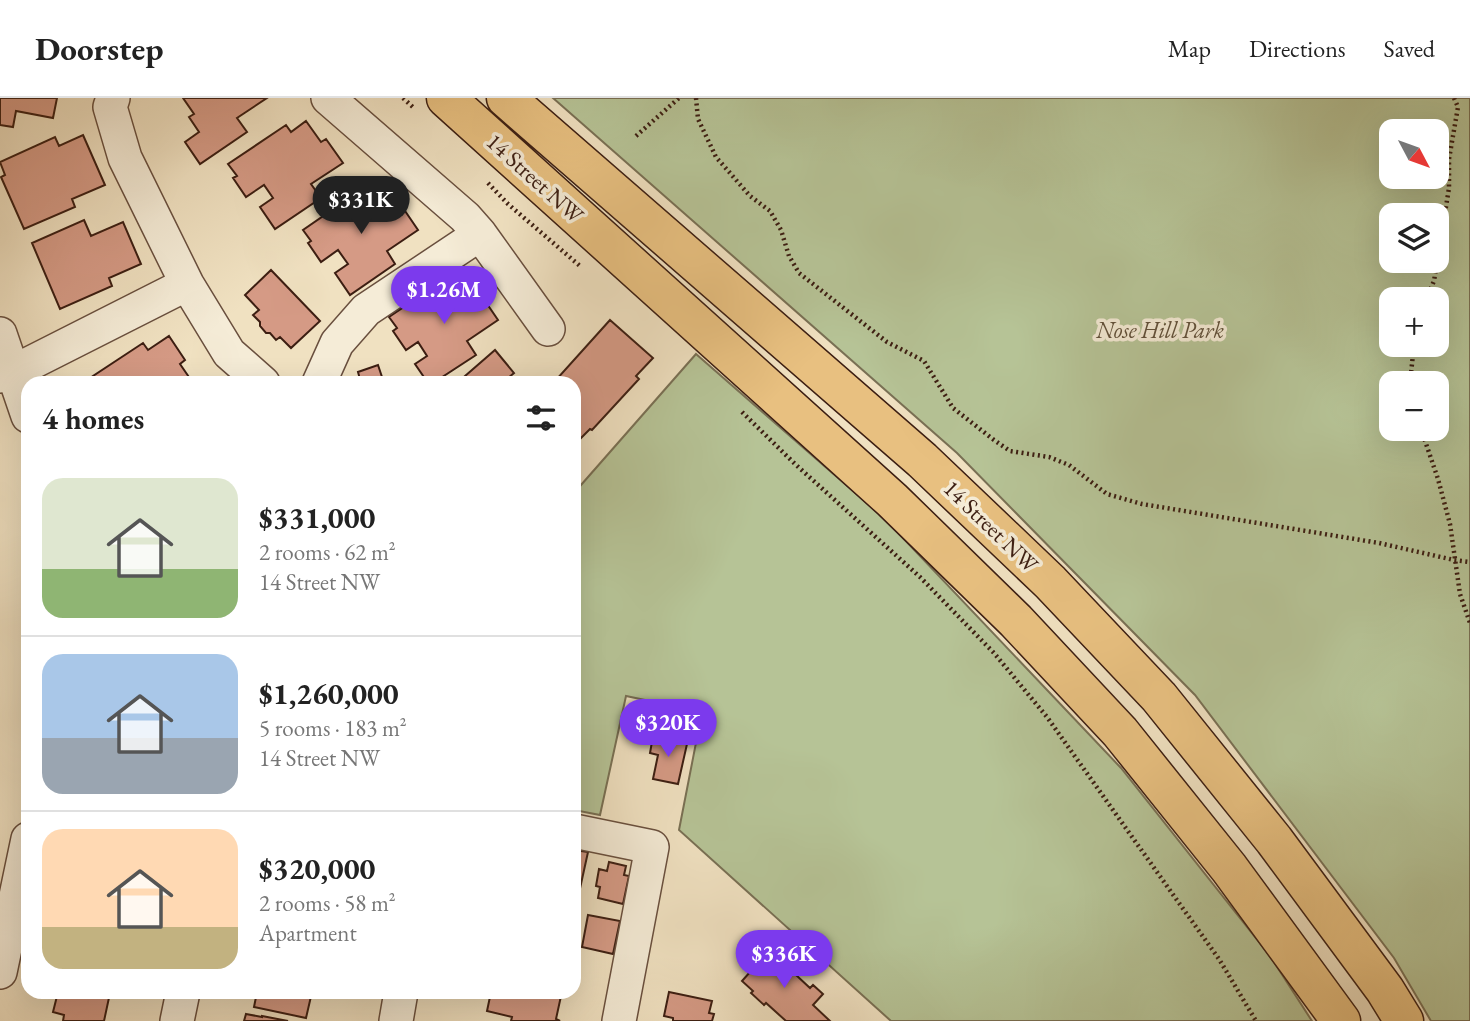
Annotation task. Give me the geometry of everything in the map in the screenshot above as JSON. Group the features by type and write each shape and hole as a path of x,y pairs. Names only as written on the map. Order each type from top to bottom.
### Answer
{"main road":[{"name":"14 Street NW","path":"506,98 922,460 1050,582 1159,697 1273,840 1385,990 1404,1021"},
{"name":"14 Street NW","path":"431,104 892,500 1016,621 1120,732 1229,869 1341,1021"}],"street":[{"path":"113,98 110,107 125,158 187,284 229,353 255,376"},
{"path":"328,98 465,217 548,328"},
{"path":"322,376 337,343 366,310 480,234"},
{"path":"7,374 187,284"},
{"path":"0,334 7,374 21,402"},
{"path":"581,832 652,847 619,1021"},
{"path":"0,972 21,872"},
{"path":"177,1021 182,999"},
{"path":"396,1021 400,999"}],"path":[{"path":"403,98 431,104"},
{"path":"636,136 679,98"},
{"path":"696,98 698,119 716,157 750,196 770,211 781,230 789,257 799,273 887,342 924,362 953,408 1010,451 1049,457 1069,465 1107,494 1142,504 1379,543 1454,561 1470,562"},
{"path":"1431,287 1449,188 1449,159 1458,107 1454,98"},
{"path":"481,176 508,204 589,274"},
{"path":"738,408 795,464 920,577 1003,664 1047,717 1219,959 1256,1021"},
{"path":"1425,441 1450,524 1460,594 1470,623"}],"green space":[{"name":"Nose Hill Park","path":"553,98 1470,98 1470,1021 1431,1021 1394,958 1195,695 957,453"},
{"path":"696,354 884,518 1121,768 1270,956 1312,1021 891,1021 679,830 702,712 626,696 600,815 581,811 581,485"}],"building":[{"path":"0,98 57,98 53,118 16,111 13,127 0,125"},
{"path":"183,98 267,98 237,118 247,132 200,164 185,142 199,132 189,117 194,114"},
{"path":"306,121 321,142 326,139 343,163 311,184 321,198 275,229 260,207 273,198 264,185 246,197 233,178 237,176 228,164 286,125 291,132"},
{"path":"83,135 105,185 72,199 75,207 24,229 1,177 5,175 0,162 55,137 59,146"},
{"path":"382,187 396,208 401,205 418,230 387,251 395,264 350,295 335,273 348,264 338,250 321,262 303,230 361,190 366,198"},
{"path":"84,220 91,236 123,222 141,264 109,278 112,286 60,309 32,243"},
{"path":"271,270 320,321 291,348 280,337 276,340 270,333 266,333 253,315 259,310 245,295"},
{"path":"468,276 498,320 467,341 476,355 444,376 423,376 415,364 427,356 418,342 406,350 393,331 397,328 389,317 441,282 446,290"},
{"path":"610,320 653,358 636,376 639,379 592,430 581,438 581,376 560,376"},
{"path":"169,336 185,360 180,364 188,376 93,376 143,343 148,350"},
{"path":"495,350 514,373 510,376 465,376"},
{"path":"378,365 382,376 359,376 358,372"},
{"path":"653,736 687,744 678,784 653,779 658,755 650,753"},
{"path":"581,851 588,852 581,884"},
{"path":"609,862 626,866 624,875 629,876 623,904 598,898 600,887 596,886 599,869 607,871"},
{"path":"588,915 620,921 613,954 582,947"},
{"path":"769,951 777,959 780,956 810,988 813,985 823,994 813,1005 830,1021 786,1021 751,993 753,991 742,981"},
{"path":"669,992 712,1001 709,1013 714,1014 712,1021 673,1021 673,1018 664,1016"},
{"path":"56,999 109,999 104,1021 63,1021 64,1015 53,1012"},
{"path":"256,999 310,999 306,1018 254,1007"},
{"path":"490,999 560,999 556,1019 560,1021 511,1021 512,1017 487,1011"},
{"path":"246,1014 262,1016 288,1021 244,1021"}]}
